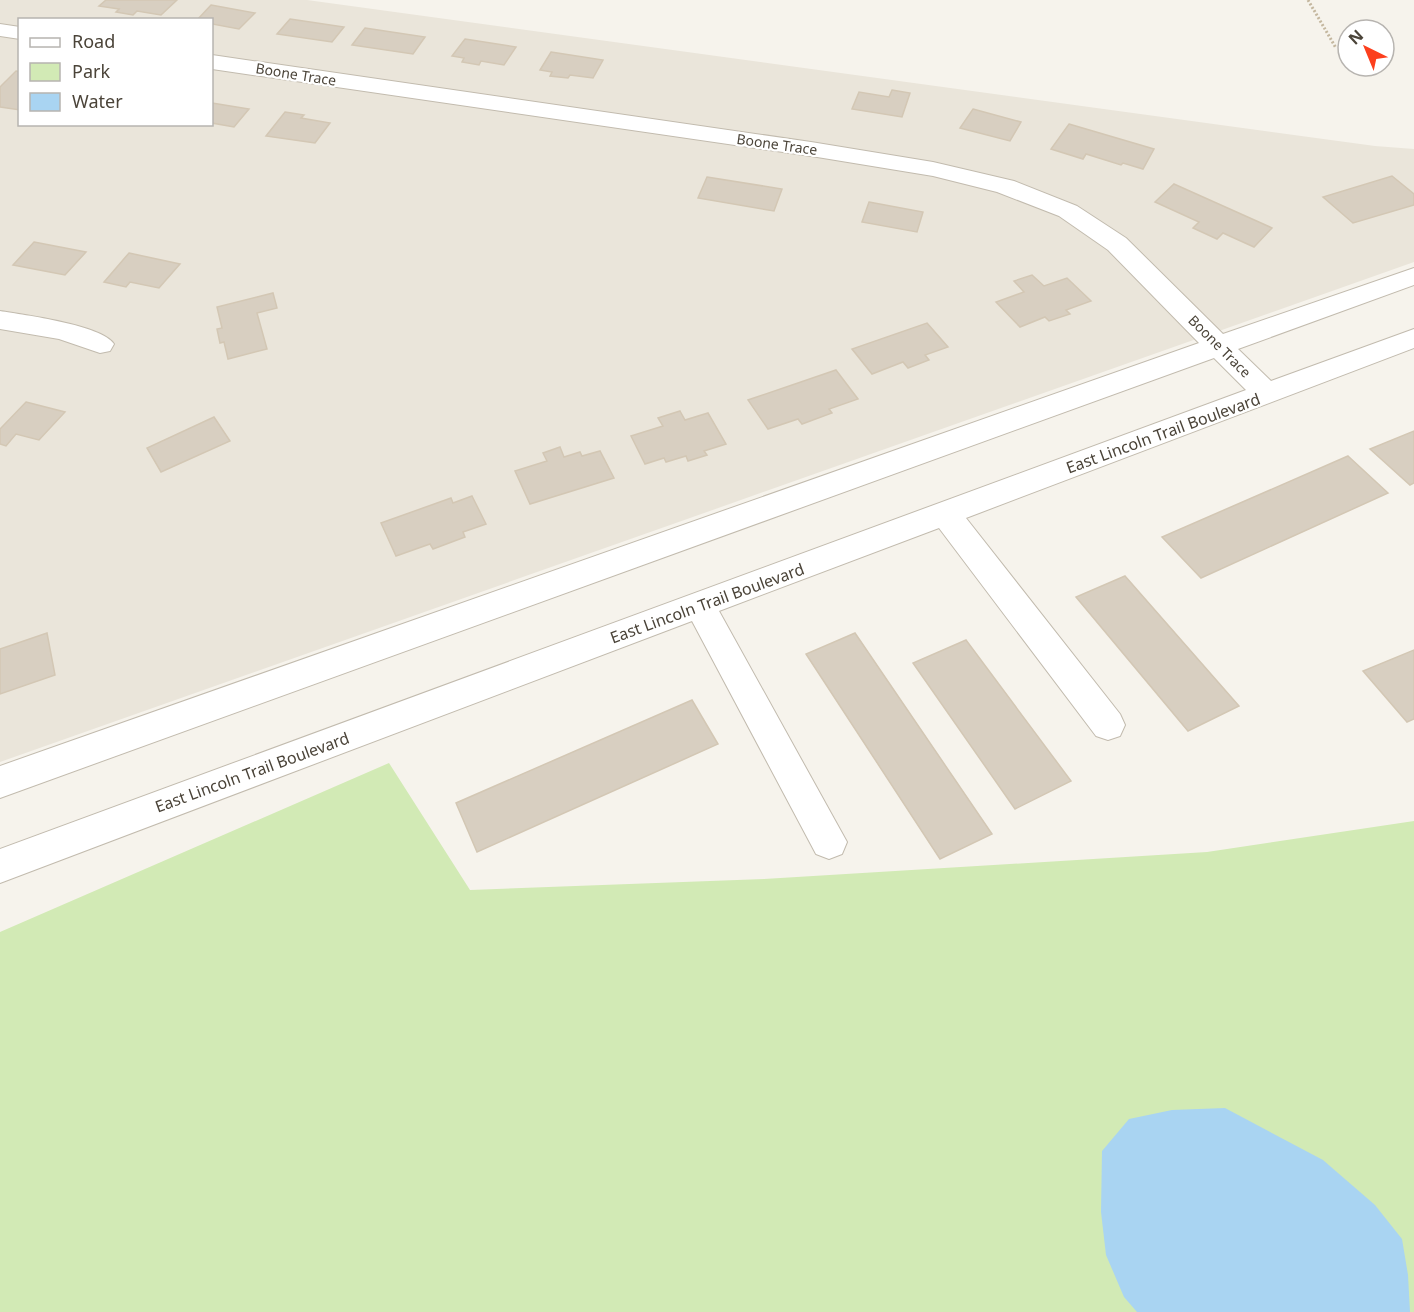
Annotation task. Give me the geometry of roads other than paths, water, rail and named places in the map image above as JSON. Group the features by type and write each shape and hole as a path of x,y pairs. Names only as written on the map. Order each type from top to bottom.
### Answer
{"street":[{"path":"0,30 18,33"},
{"name":"Boone Trace","path":"213,62 812,149 933,169 1005,186 1048,202 1095,226 1137,262 1267,394"},
{"path":"0,782 1413,277"},
{"path":"0,320 63,332 100,344"},
{"name":"East Lincoln Trail Boulevard","path":"0,866 1414,338"},
{"path":"946,514 1108,725"},
{"path":"699,606 829,842"}],"water":[{"path":"1225,1108 1323,1160 1375,1205 1402,1239 1408,1275 1410,1312 1137,1312 1124,1297 1106,1255 1101,1212 1102,1151 1129,1119 1172,1110"}]}
